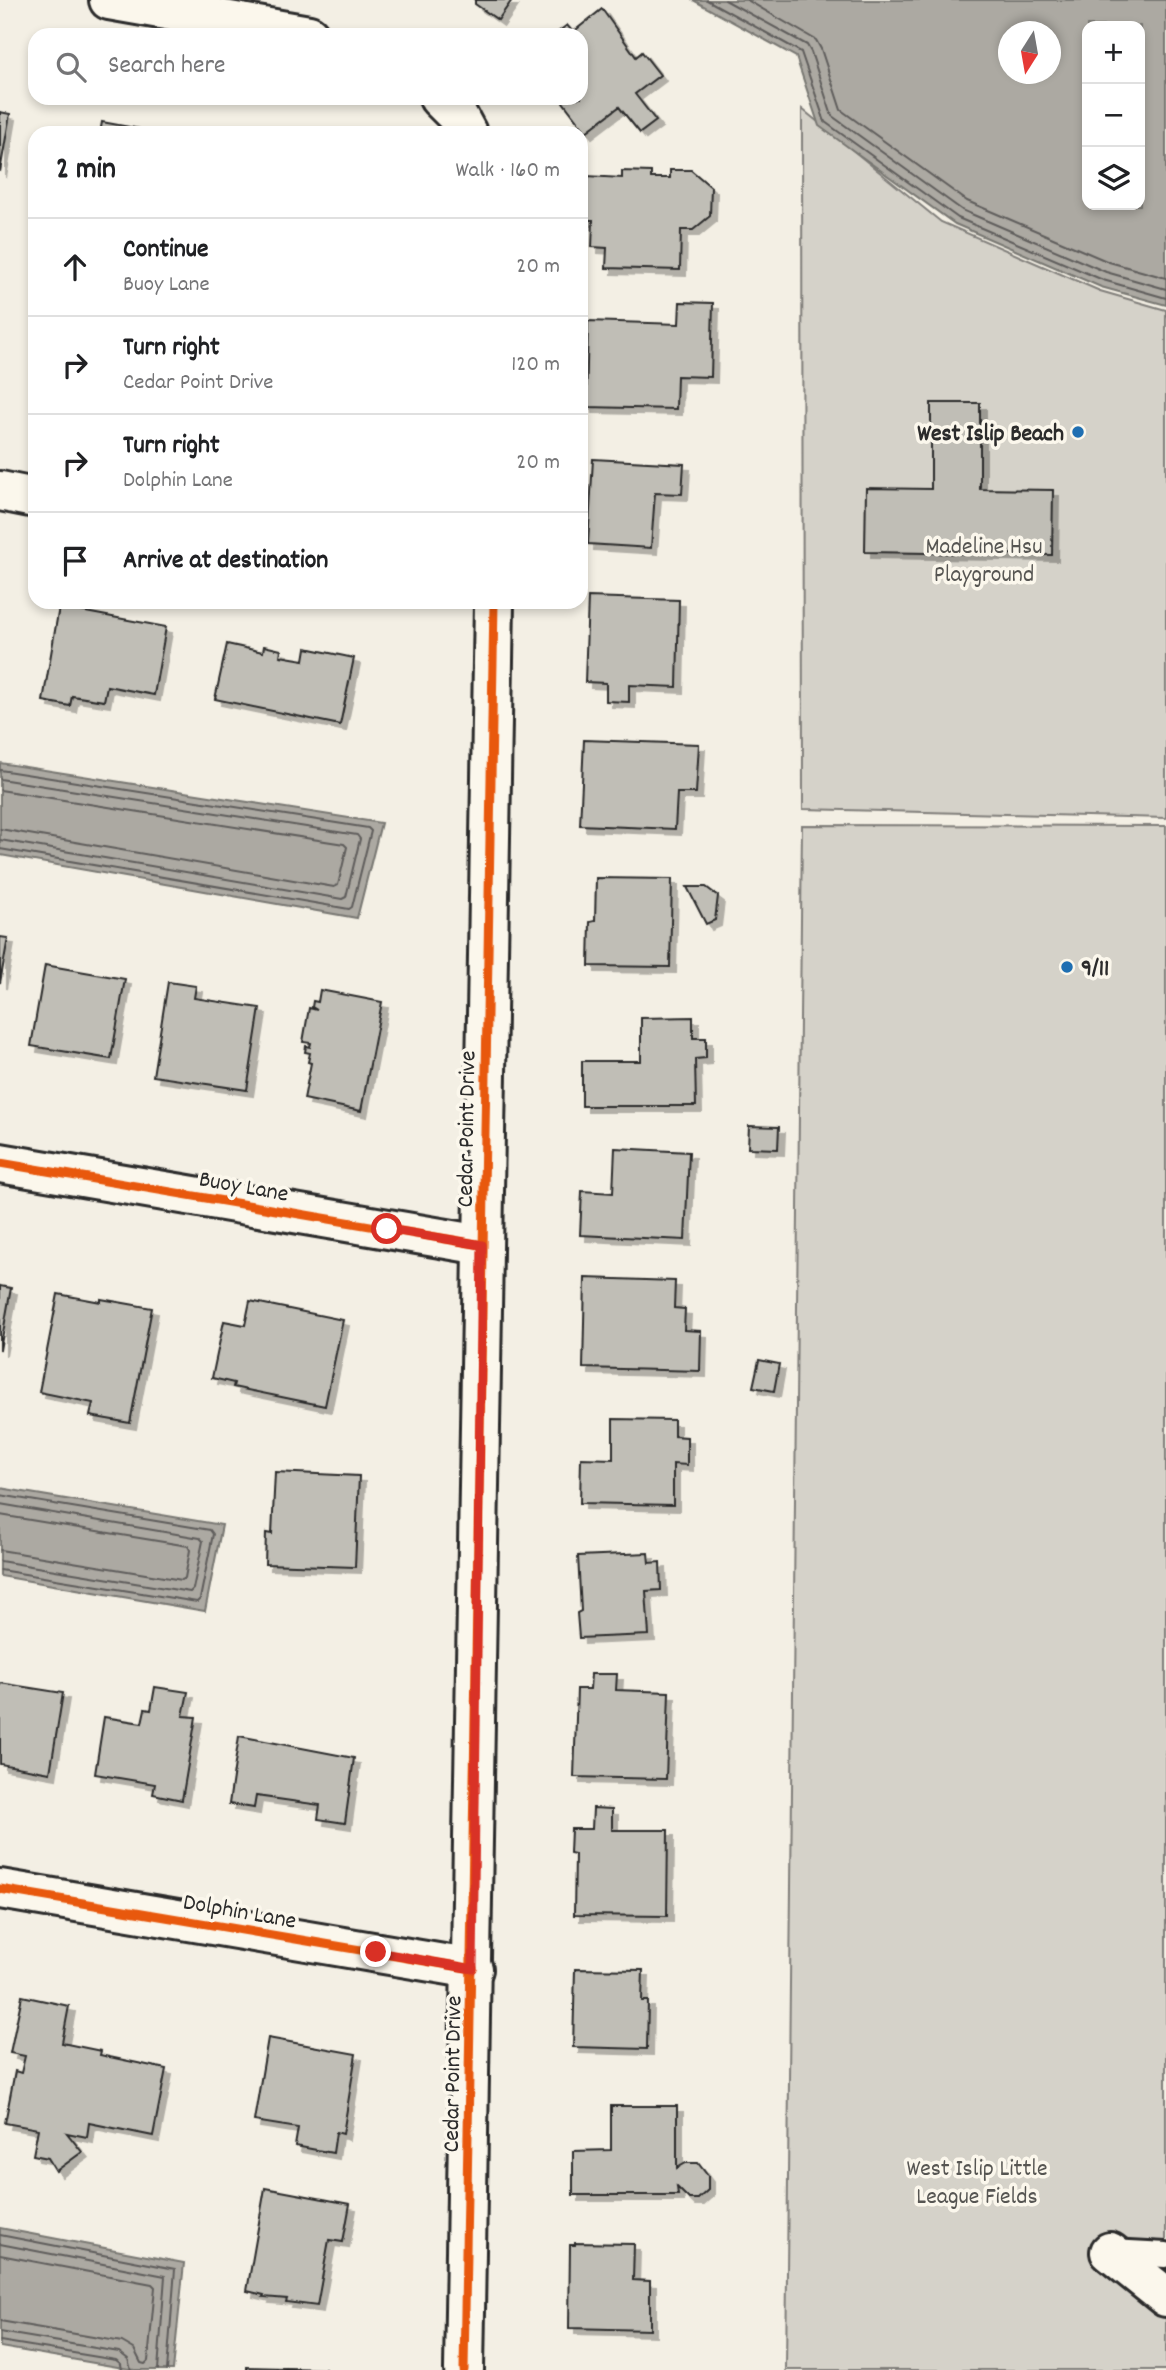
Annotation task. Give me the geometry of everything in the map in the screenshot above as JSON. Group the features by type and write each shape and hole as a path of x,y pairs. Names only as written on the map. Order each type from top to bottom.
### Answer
{"street":[{"path":"109,0 269,28"},
{"path":"446,105 463,126"},
{"path":"0,491 28,497"},
{"name":"Cedar Point Drive","path":"464,2370 473,1969 482,1245 494,609"},
{"name":"Buoy Lane","path":"0,1163 482,1245"},
{"name":"Dolphin Lane","path":"0,1889 473,1969"},
{"path":"1110,2252 1166,2297"}],"lane":[{"path":"1110,2252 1166,2255"}],"green space":[{"name":"Madeline Hsu Playground","path":"802,109 941,222 1100,291 1166,310 1166,818 803,809"},
{"name":"West Islip Little League Fields","path":"802,825 1166,826 1166,2370 786,2370"}],"water":[{"path":"693,0 1166,0 1166,305 1101,287 955,224 819,126 796,57"},
{"path":"0,763 381,823 357,918 0,855"},
{"path":"0,1488 222,1525 205,1611 0,1576"},
{"path":"0,2228 184,2263 173,2370 135,2370 0,2347"}],"building":[{"path":"475,0 512,0 498,20 475,4"},
{"path":"602,9 636,57 642,52 660,75 635,94 656,121 640,133 619,107 588,130 588,126 581,126 565,105 588,105 588,28 578,28"},
{"path":"0,112 10,114 0,172"},
{"path":"102,122 124,126 101,126"},
{"path":"670,170 691,170 711,187 710,216 693,230 681,230 680,270 606,268 607,248 592,247 593,220 588,220 588,176 622,178 622,171 651,172 651,178 670,178"},
{"path":"680,302 713,303 711,377 677,376 676,409 588,407 588,321 679,324"},
{"path":"931,403 980,403 980,489 1053,490 1052,555 865,552 866,488 931,489"},
{"path":"593,459 684,464 682,494 655,493 651,548 588,544"},
{"path":"588,597 679,600 677,687 629,685 629,702 606,701 606,683 585,682"},
{"path":"59,609 166,627 154,695 107,686 104,701 72,696 70,706 43,701"},
{"path":"227,644 263,652 264,646 281,650 280,656 304,660 306,648 354,658 340,725 215,699"},
{"path":"584,740 699,744 696,793 677,793 675,829 580,825"},
{"path":"596,878 672,879 670,967 589,966 590,922 595,921"},
{"path":"687,887 706,887 718,896 715,920 706,924"},
{"path":"0,937 8,938 0,983"},
{"path":"45,965 125,979 111,1059 31,1046"},
{"path":"168,982 196,986 194,998 260,1008 247,1090 153,1076"},
{"path":"320,990 382,1002 361,1111 304,1099 311,1063 308,1062 310,1053 305,1052 306,1046 310,1047 311,1043 303,1042 309,1008 317,1010 312,1007 313,1001 318,1002"},
{"path":"693,1017 693,1038 706,1038 706,1058 695,1059 696,1106 582,1106 582,1061 641,1061 641,1018"},
{"path":"749,1126 779,1127 778,1149 748,1148"},
{"path":"615,1148 689,1152 685,1240 580,1235 582,1191 613,1193"},
{"path":"585,1278 675,1281 674,1308 685,1309 684,1330 701,1331 700,1371 583,1368"},
{"path":"0,1286 11,1288 0,1350"},
{"path":"58,1294 152,1308 130,1423 90,1416 93,1403 39,1392"},
{"path":"250,1301 343,1320 325,1406 233,1387 234,1383 212,1378 224,1321 245,1325"},
{"path":"759,1360 779,1364 774,1391 753,1387"},
{"path":"613,1419 674,1420 674,1436 687,1437 687,1465 673,1464 673,1505 580,1503 581,1458 613,1459"},
{"path":"275,1472 359,1476 355,1567 265,1564 266,1533 272,1534"},
{"path":"648,1553 649,1563 660,1562 661,1590 646,1591 649,1635 579,1638 577,1613 581,1611 578,1556"},
{"path":"591,1674 617,1674 616,1690 669,1692 666,1779 574,1777 577,1689 590,1689"},
{"path":"0,1683 63,1693 50,1773 0,1764"},
{"path":"155,1687 188,1692 183,1716 196,1717 182,1800 153,1794 155,1784 95,1774 104,1717 142,1723 145,1709 151,1710"},
{"path":"239,1736 354,1758 345,1823 318,1819 320,1805 256,1796 254,1808 229,1804"},
{"path":"593,1808 612,1809 612,1830 668,1830 667,1916 574,1915 575,1854 570,1853 571,1829 592,1829"},
{"path":"575,1969 643,1970 642,2001 648,2001 647,2049 573,2047"},
{"path":"22,1996 69,2006 62,2043 101,2051 100,2055 166,2069 153,2136 89,2123 87,2137 67,2133 82,2152 56,2171 48,2158 33,2155 38,2129 5,2123 15,2071 21,2073 25,2056 10,2053"},
{"path":"268,2038 356,2054 343,2134 336,2132 333,2153 295,2146 298,2128 254,2121"},
{"path":"611,2106 677,2106 677,2168 686,2163 698,2163 708,2176 708,2190 698,2199 689,2199 677,2187 678,2195 573,2195 573,2151 611,2150"},
{"path":"265,2188 350,2204 343,2242 329,2240 317,2306 286,2302 287,2299 263,2297 264,2295 247,2291"},
{"path":"634,2244 633,2280 650,2281 650,2330 569,2328 570,2245"},
{"path":"247,2367 325,2369 325,2370 247,2370"}],"cycle path":[{"path":"464,2370 494,609"},
{"path":"0,1163 482,1245"},
{"path":"0,1889 473,1969"}],"place":[{"name":"West Islip Beach","path":"1078,432"},
{"name":"9/11","path":"1067,967"}],"route":[{"path":"376,1952 473,1969 482,1245 387,1229"}]}
